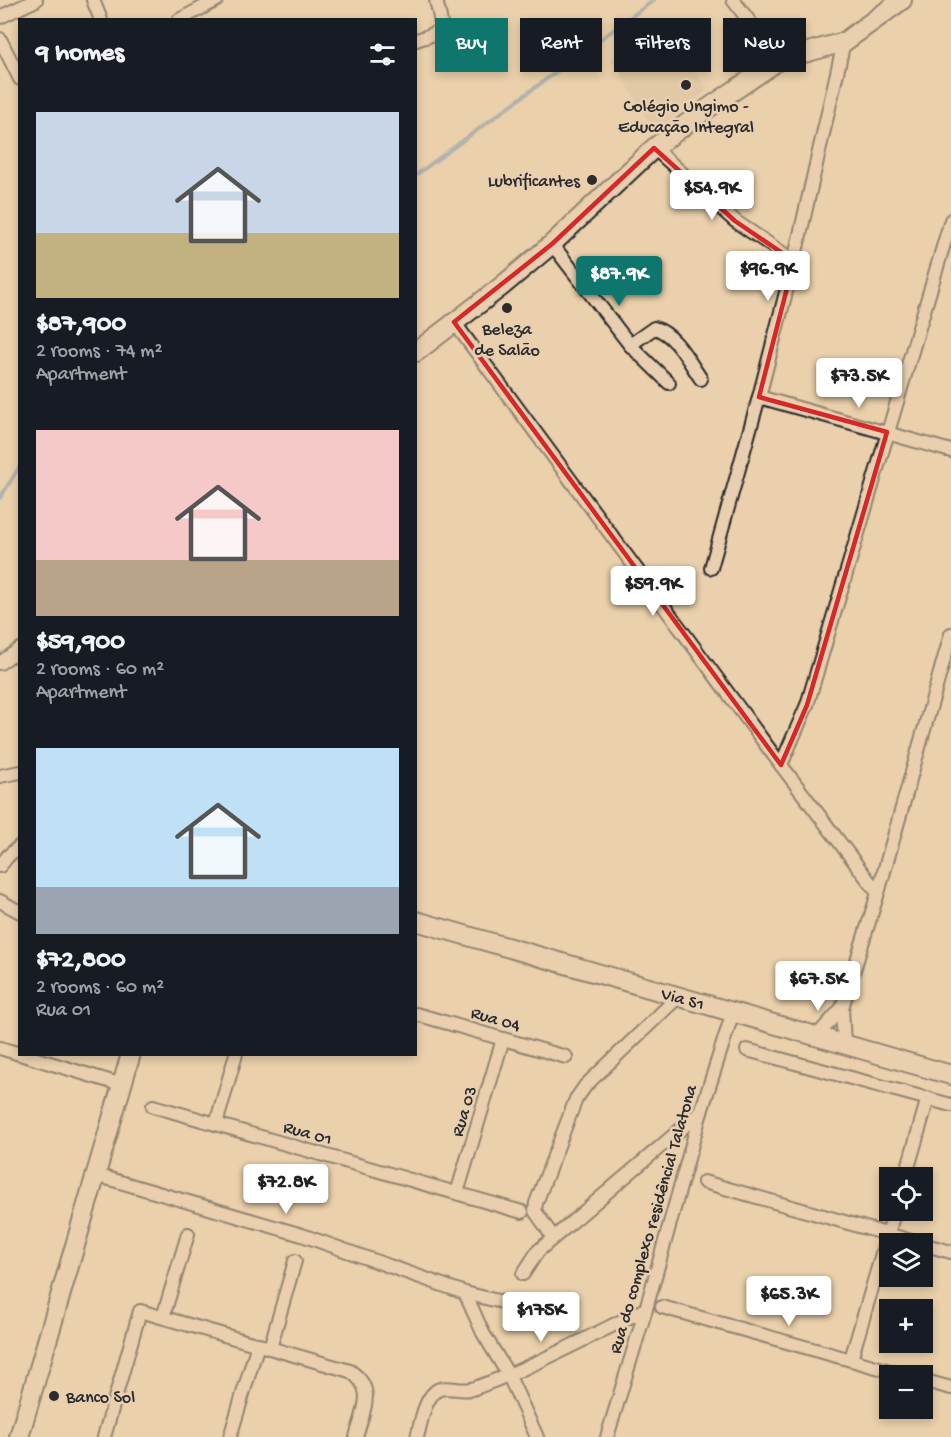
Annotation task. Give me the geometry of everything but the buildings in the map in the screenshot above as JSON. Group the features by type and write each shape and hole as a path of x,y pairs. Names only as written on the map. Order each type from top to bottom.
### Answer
{"street":[{"path":"0,18 36,0"},
{"path":"93,0 100,18"},
{"path":"417,40 439,30 441,24 436,0"},
{"path":"806,53 844,42 902,0"},
{"path":"183,18 214,1"},
{"path":"736,3 747,18"},
{"path":"0,39 18,75"},
{"path":"711,568 794,261 844,42"},
{"path":"417,351 552,244 654,148 761,72"},
{"path":"654,148 735,221 794,261"},
{"path":"781,765 807,705 951,220"},
{"path":"552,244 630,345 669,383"},
{"path":"454,322 878,893"},
{"path":"630,345 654,328 659,330 672,339 701,379"},
{"path":"759,397 951,451"},
{"path":"844,1044 842,1008 878,893 951,634"},
{"path":"0,663 18,650"},
{"path":"0,776 18,772"},
{"path":"0,866 18,848"},
{"path":"0,901 18,911"},
{"name":"Via S1","path":"417,921 951,1073"},
{"path":"553,1237 535,1211 536,1203 576,1099 586,1085 679,996"},
{"path":"817,1036 842,1008"},
{"name":"Rua do complexo residêncial Talatona","path":"607,1437 646,1309 701,1112 733,1012"},
{"name":"Rua 04","path":"417,1014 566,1058"},
{"name":"Rua 03","path":"457,1193 503,1039"},
{"path":"0,1048 18,1053"},
{"path":"747,1050 951,1105"},
{"path":"27,1056 122,1085"},
{"path":"19,1437 130,1056"},
{"path":"216,1124 235,1056"},
{"path":"908,1167 928,1098"},
{"name":"Rua 01","path":"153,1107 522,1212"},
{"path":"523,1274 537,1251 701,1112"},
{"path":"96,1175 302,1235 465,1293 502,1302"},
{"path":"704,1182 884,1233"},
{"path":"163,1317 188,1234"},
{"path":"933,1247 951,1252"},
{"path":"230,1437 295,1262"},
{"path":"851,1359 879,1264"},
{"path":"465,1293 483,1333 509,1376 537,1437"},
{"path":"662,1307 879,1367"},
{"path":"417,1437 429,1400 440,1388 468,1391 509,1376 646,1309"},
{"path":"104,1437 140,1311 350,1371 360,1377 366,1386 367,1395 356,1437"},
{"path":"933,1383 951,1388"}],"highlighted area":[{"path":"654,148 735,221 794,261 759,397 887,432 807,705 781,765 454,322 552,244"}],"shaded area":[{"name":"Colégio Ungimo - Educação Integral","path":"620,72 697,72 708,90 654,131"}],"waterway":[{"path":"417,174 654,0"},
{"path":"0,498 18,469"}],"place":[{"name":"Colégio Ungimo - Educação Integral","path":"686,85"},
{"name":"Lubrificantes","path":"592,180"},
{"name":"Beleza de Salão","path":"507,308"},
{"name":"Banco Sol","path":"54,1396"}]}
